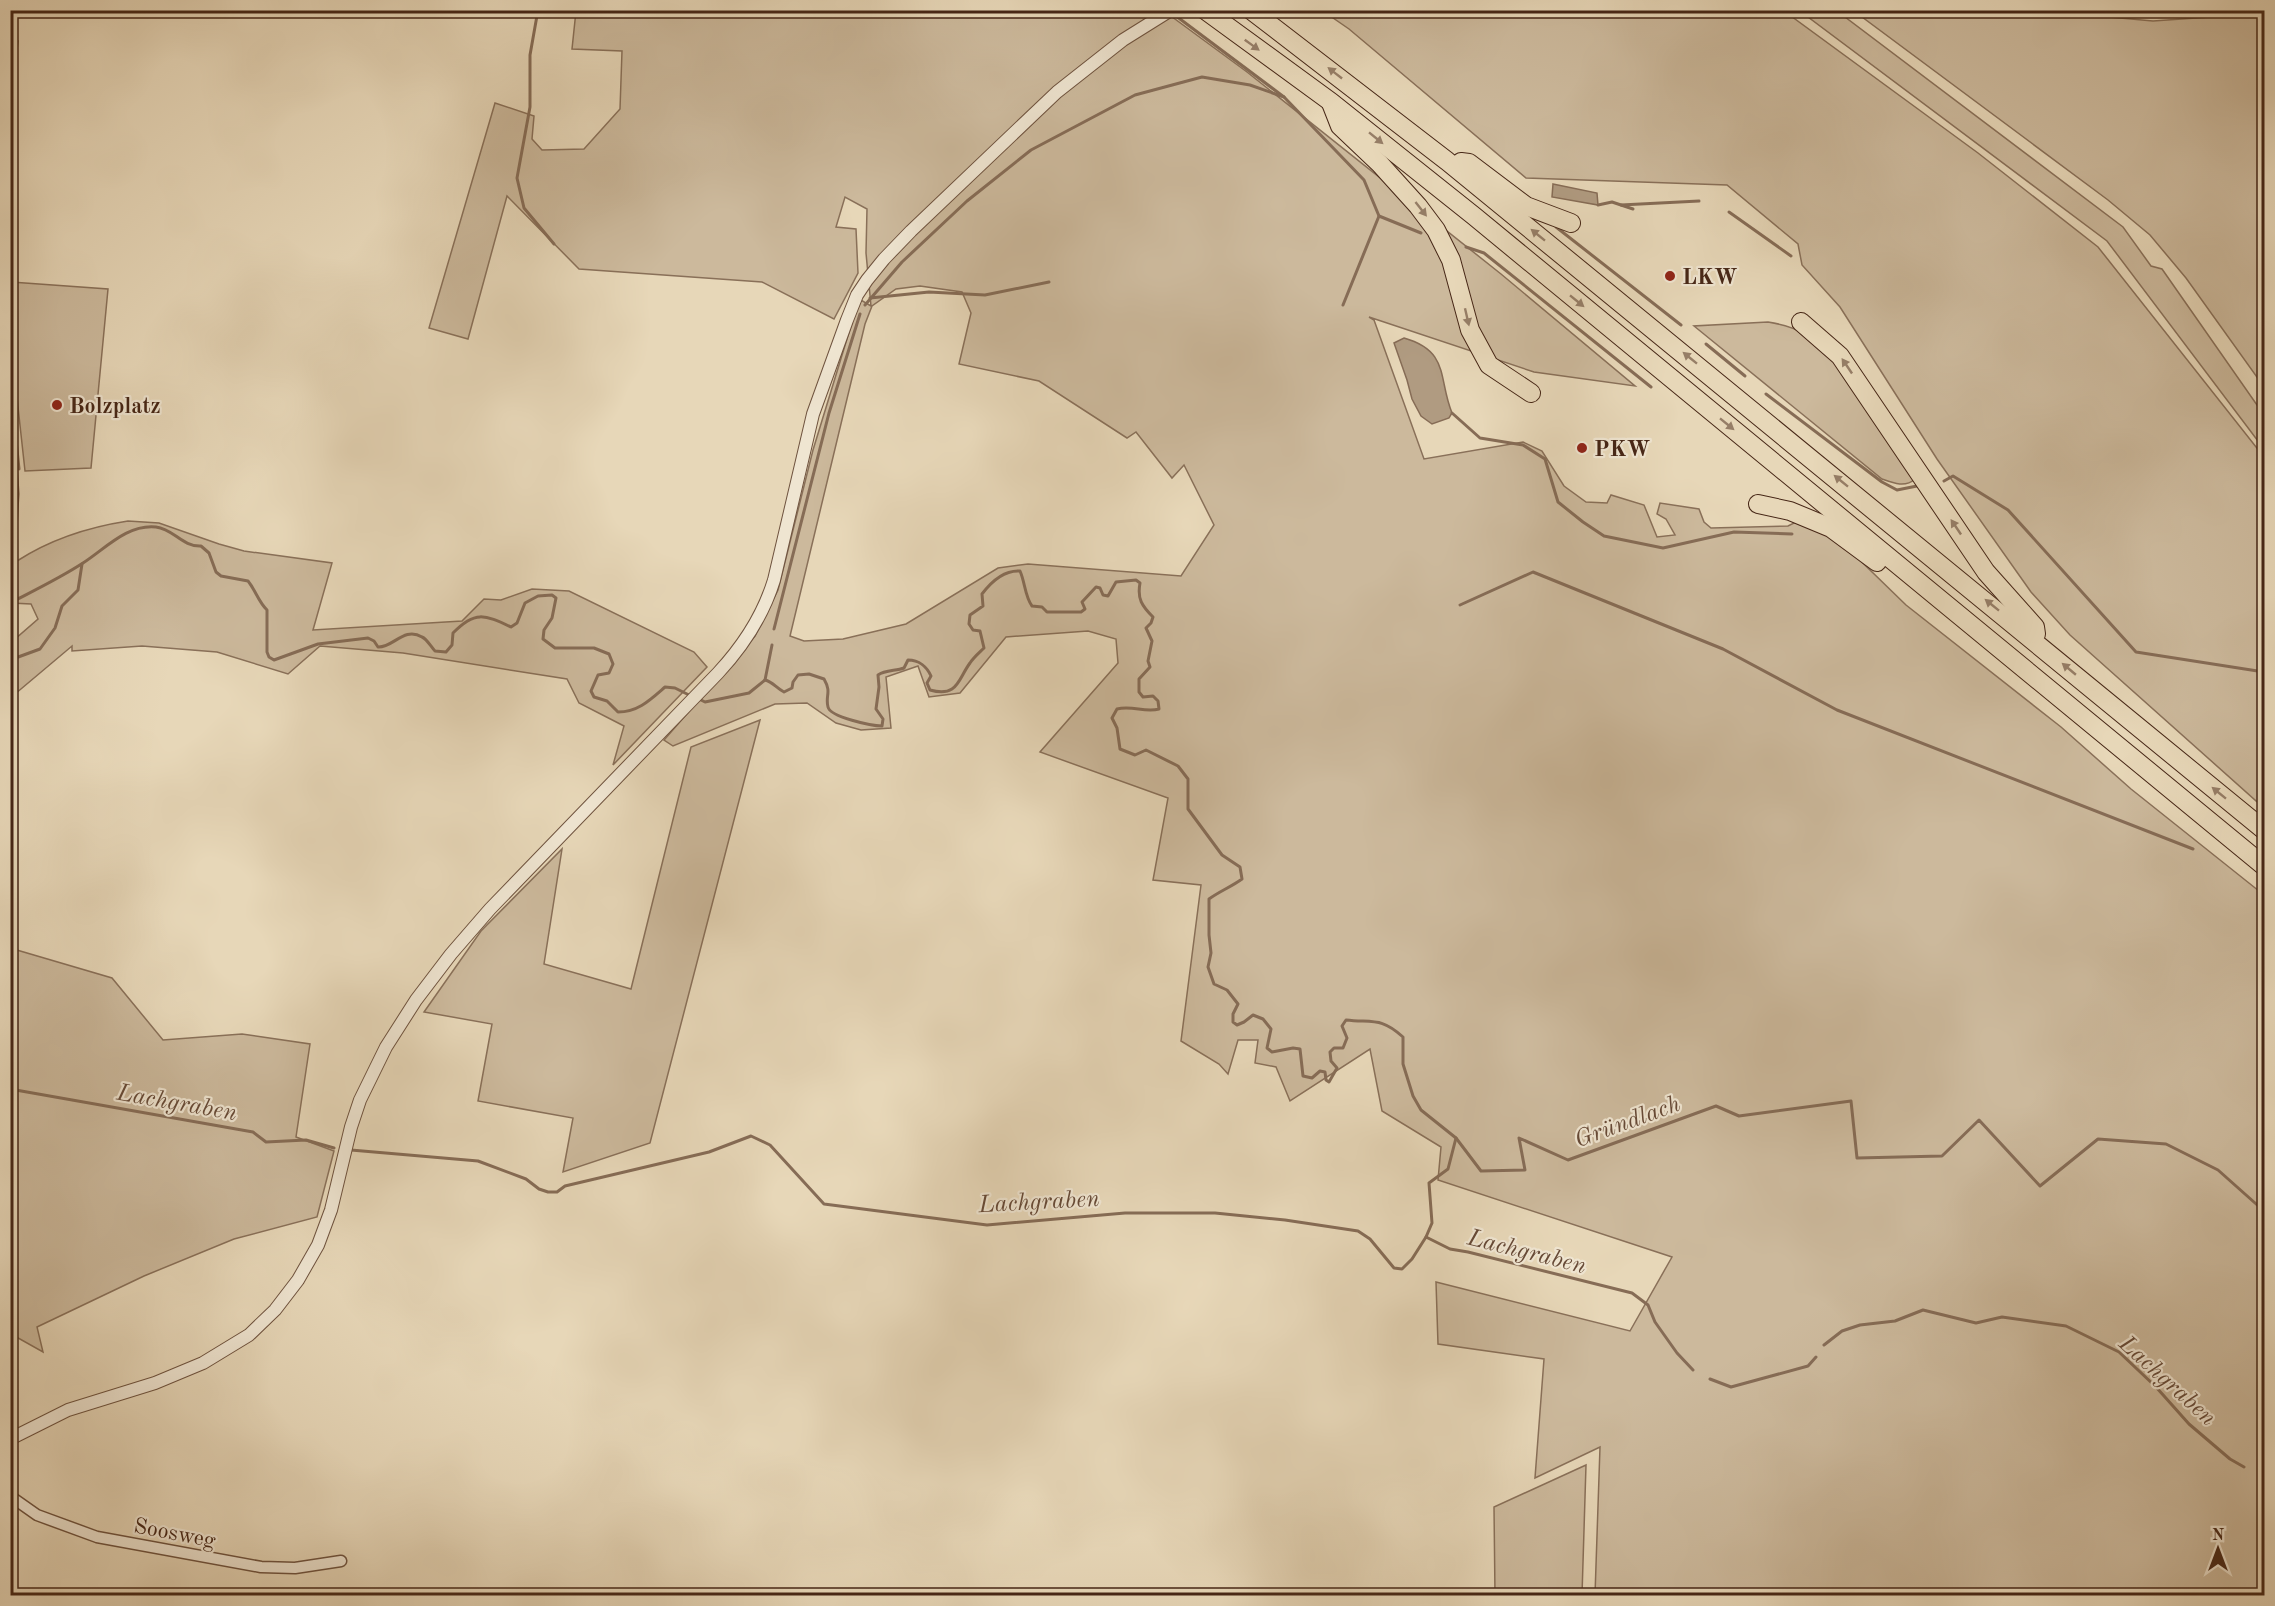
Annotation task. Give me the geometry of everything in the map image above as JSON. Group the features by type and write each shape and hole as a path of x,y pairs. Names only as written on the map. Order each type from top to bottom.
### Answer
{"highway":[{"path":"1205,10 1331,102 1474,216 2265,866"},
{"path":"1251,10 1448,161 2265,830"},
{"path":"1331,102 1340,126 1380,164 1437,230 1451,260 1470,330 1489,365 1531,393"},
{"path":"1448,161 1469,163 1526,206 1571,223"},
{"path":"1801,322 1840,356 1986,572 2035,627 2037,642"},
{"path":"1758,504 1807,516 1831,528 1879,563 1902,568"}],"street":[{"path":"10,1439 68,1410 155,1383 203,1363 249,1335 281,1303 309,1262 324,1229 353,1118 368,1080 390,1039 416,1000 451,954 490,909 738,650 765,606 780,560 813,414 861,288 893,248 1058,92 1108,51 1172,10"},
{"path":"2138,10 2151,10"},
{"path":"10,443 13,494 10,549"},
{"name":"Soosweg","path":"10,1496 37,1515 97,1537 261,1567 295,1568 341,1561"}],"shaded area":[{"path":"2031,10 2153,21 2225,16 2241,11 2264,11 2264,387 2186,278 2150,235 2108,200 1854,11"},
{"path":"576,11 1164,11 1247,72 1501,274 1635,386 1534,372 1369,317 1374,320 1424,459 1523,442 1542,451 1564,486 1586,502 1607,503 1611,495 1644,505 1657,537 1675,535 1666,519 1657,514 1660,503 1699,509 1704,522 1711,528 1788,526 1798,521 1837,538 1906,605 2061,727 2131,789 2264,895 2264,1595 1595,1595 1600,1447 1535,1478 1544,1359 1438,1344 1436,1282 1630,1331 1672,1257 1438,1180 1441,1147 1382,1111 1370,1049 1290,1101 1276,1067 1255,1063 1258,1040 1238,1040 1228,1074 1219,1064 1181,1041 1201,885 1153,880 1168,798 1040,752 1118,663 1116,639 1088,631 1006,637 960,693 929,697 918,666 886,677 891,728 861,730 836,723 807,703 775,704 673,746 664,740 755,636 778,590 813,450 854,316 861,300 871,306 866,253 867,209 845,197 836,227 856,229 858,273 834,319 762,282 579,269 507,196 468,339 429,328 495,103 534,116 532,139 542,150 584,149 620,109 622,51 572,49","holes":["920,286 962,292 971,313 959,364 1039,381 1127,438 1136,432 1172,478 1184,465 1214,525 1181,576 1028,564 998,568 906,624 843,639 804,641 790,636 865,324 872,306 896,289"]},
{"path":"1323,11 1784,11 1978,153 2098,247 2264,457 2264,808 2070,635 2031,592 1937,459 1840,307 1802,265 1798,244 1727,185 1526,178 1349,29"},
{"path":"1800,11 1837,11 2123,227 2151,266 2162,269 2264,415 2264,449 2107,241"},
{"path":"10,41 18,41 11,103"},
{"path":"1553,184 1597,193 1598,205 1552,197"},
{"name":"Bolzplatz","path":"11,282 108,289 91,468 25,471 11,343"},
{"path":"1768,322 1788,326 1803,333 1832,356 1915,479 1903,484 1882,479 1694,326"},
{"path":"1404,338 1429,350 1436,358 1452,413 1449,418 1432,424 1421,416 1412,399 1394,343"},
{"path":"128,521 159,523 244,551 332,563 313,630 462,621 484,599 501,600 532,589 569,591 694,652 707,667 613,765 624,726 579,703 567,679 403,653 320,646 288,674 217,652 142,646 72,651 72,646 15,694 11,689 11,649 14,640 38,619 31,604 11,603 17,561 43,546 71,535"},
{"path":"760,720 650,1143 563,1172 573,1118 478,1101 492,1024 424,1012 481,931 562,849 544,964 631,989 691,747"},
{"path":"10,948 112,978 163,1040 242,1034 310,1044 296,1137 334,1151 317,1217 234,1239 144,1276 37,1327 43,1352 11,1334"},
{"path":"1586,1465 1582,1595 1495,1595 1494,1507"}],"waterway":[{"path":"538,10 530,55 530,107 517,178 524,208 554,244"},
{"path":"1172,13 1284,97 1364,180 1379,216 1421,233"},
{"path":"865,305 902,262 967,201 1031,150 1135,95 1202,77 1250,85 1284,97"},
{"path":"1621,205 1699,201"},
{"path":"1598,205 1612,202 1633,209"},
{"path":"1729,212 1791,256"},
{"path":"1343,305 1379,216"},
{"path":"1556,227 1681,325"},
{"path":"1466,247 1484,253 1651,387"},
{"path":"870,298 929,292 985,295 1049,282"},
{"path":"774,629 829,413 860,314"},
{"path":"1706,344 1745,376"},
{"path":"10,382 19,469"},
{"path":"1766,394 1882,482 1897,490 1917,486"},
{"path":"1452,413 1480,438 1523,445 1545,459 1558,502 1604,536 1663,548 1734,532 1792,534"},
{"path":"1944,481 1953,476 2008,510 2136,652 2264,672"},
{"name":"Gründlach","path":"10,603 74,568 126,533 135,529 156,527 168,531 188,544 201,546 209,553 216,572 221,576 248,581 267,610 267,652 274,660 318,644 368,638 378,647 410,634 424,638 435,651 446,652 452,645 453,633 468,621 480,617 511,627 517,623 525,603 538,596 552,595 556,598 552,618 544,630 543,639 555,648 594,648 609,654 613,664 609,673 598,675 591,691 594,697 607,701 618,712 638,708 665,687 675,688 691,696"},
{"path":"10,660 40,649 55,628 62,606 78,590 82,564"},
{"name":"Gründlach","path":"697,698 705,702 749,693 765,680 784,692 792,688 798,675 809,674 824,679 828,688 827,703 830,711 852,720 882,726 883,719 876,709 878,675 904,668 908,660 912,660 925,667 931,676 927,683 930,690 946,691 956,686 966,669 984,648 980,631 973,630 969,624 970,615 983,606 982,594 993,581 1008,572 1020,571 1032,606 1042,607 1047,612 1081,612 1085,609 1082,602 1096,587 1100,588 1103,595 1108,596 1116,582 1136,580 1140,583 1141,602 1153,617 1146,628 1152,641 1148,661 1150,667 1139,679 1139,692 1143,697 1153,696 1158,701 1159,709 1117,709 1112,718 1117,728 1120,749 1135,755 1146,750 1178,766 1188,779 1188,809 1222,855 1240,867 1242,879 1209,899 1211,953 1208,967 1214,984 1227,990 1238,1004 1233,1014 1233,1022 1237,1025 1253,1015 1263,1019 1271,1029 1267,1048 1272,1052 1300,1049 1303,1076 1312,1078 1320,1071 1325,1072 1326,1080 1329,1082 1337,1068 1331,1061 1330,1052 1334,1048 1343,1048 1347,1038 1342,1026 1346,1020 1376,1022 1389,1026 1403,1037 1403,1064 1413,1096 1421,1110 1456,1138 1481,1171 1525,1170 1519,1138 1568,1160 1716,1106 1739,1116 1851,1101 1857,1158 1942,1156 1979,1120 2040,1186 2098,1139 2166,1144 2218,1170 2264,1211"},
{"path":"1460,605 1533,572 1723,649 1837,710 2193,849"},
{"path":"765,680 772,645"},
{"name":"Lachgraben","path":"10,1089 253,1132 266,1142 306,1140 334,1148"},
{"name":"Lachgraben","path":"351,1150 478,1161 526,1179 539,1189 557,1192 565,1186 709,1152 751,1136 770,1145 824,1204 987,1225 1125,1213 1215,1213 1285,1220 1358,1231 1370,1239 1394,1268 1402,1269 1412,1259 1426,1237 1450,1249 1632,1293 1648,1305 1655,1322 1677,1353 1693,1370"},
{"path":"1426,1237 1432,1223 1429,1183 1448,1169 1456,1138"},
{"name":"Lachgraben","path":"1824,1345 1842,1331 1860,1325 1895,1321 1923,1310 1976,1323 2002,1317 2066,1326 2119,1352 2156,1387 2189,1424 2230,1459 2244,1467"},
{"name":"Lachgraben","path":"1710,1379 1731,1387 1808,1366 1816,1357"}],"place":[{"name":"LKW","path":"1670,276"},
{"name":"Bolzplatz","path":"57,405"},
{"name":"PKW","path":"1582,448"}]}
